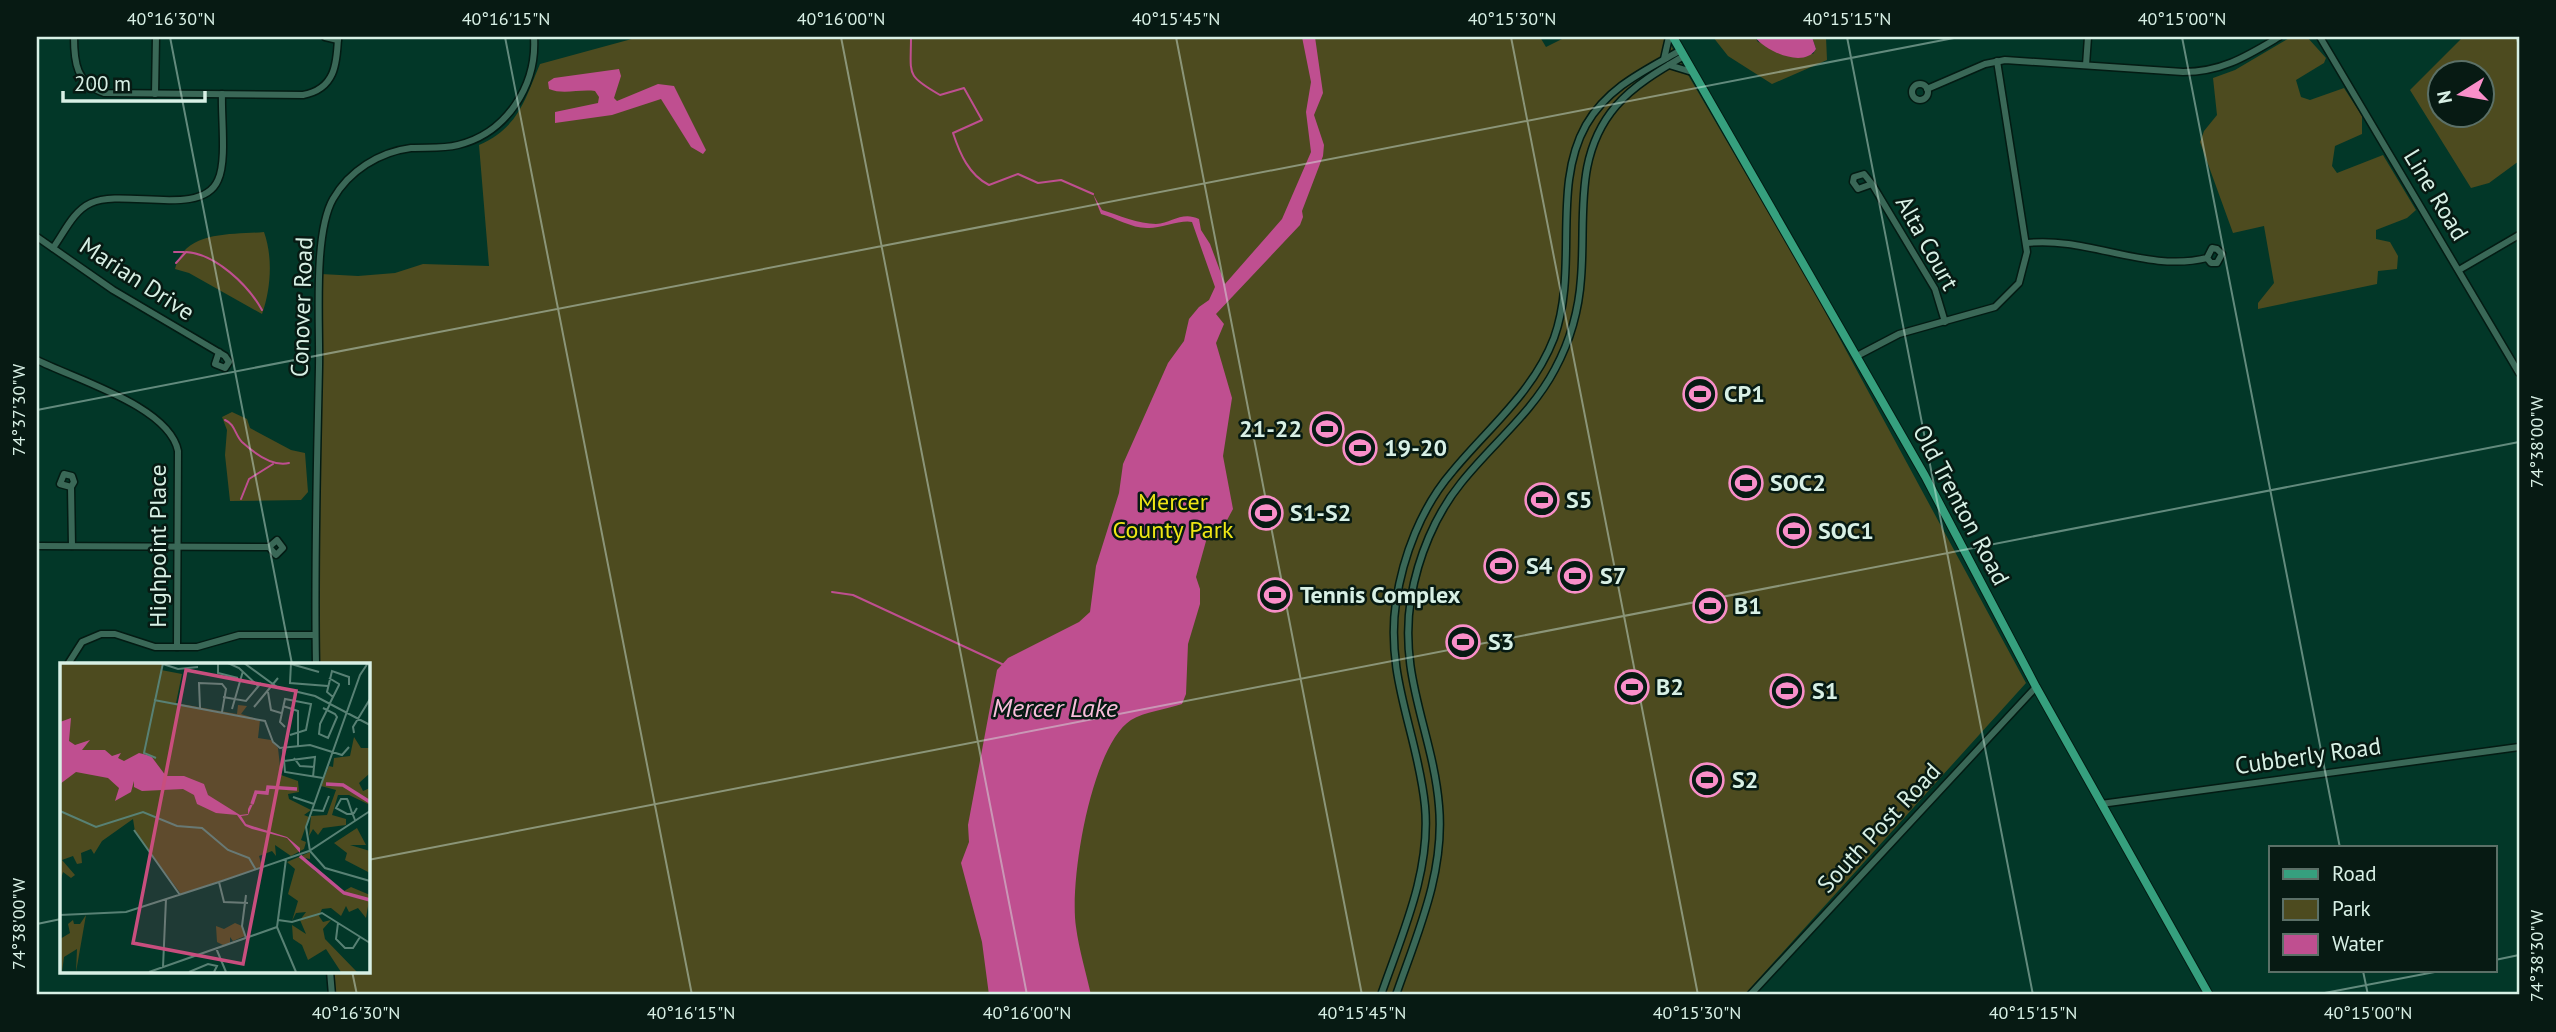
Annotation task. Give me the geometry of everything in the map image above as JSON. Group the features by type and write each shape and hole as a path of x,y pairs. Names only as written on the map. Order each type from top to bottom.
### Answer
{"main road":[{"name":"Old Trenton Road","path":"1671,37 1857,356 2036,687 2208,995"}],"street":[{"path":"74,37 75,65 90,87 111,94 303,94 317,91 328,82 335,71 338,38 325,37"},
{"path":"155,94 156,37"},
{"name":"Conover Road","path":"316,663 320,308 322,236 326,215 344,184 379,157 409,148 462,144 483,135 501,122 526,87 534,57 534,37"},
{"path":"1396,995 1435,875 1440,824 1437,789 1412,689 1408,653 1409,616 1418,567 1431,533 1458,486 1529,409 1563,353 1580,290 1587,160 1607,117 1626,96 1666,62 1671,37"},
{"path":"2086,65 2088,37"},
{"path":"1927,89 1997,61 2183,72 2212,71 2241,60 2279,37"},
{"name":"Line Road","path":"2320,37 2519,373"},
{"path":"1381,995 1418,887 1426,839 1423,791 1394,659 1395,613 1403,568 1420,524 1444,482 1518,400 1550,347 1566,292 1569,199 1574,155 1595,111 1621,85 1682,53"},
{"path":"1857,356 1889,337 1987,310 2008,297 2025,268 2027,243 1997,61"},
{"path":"1666,62 1694,73"},
{"path":"53,248 80,210 97,201 193,199 209,193 217,184 221,171 222,94"},
{"name":"Alta Court","path":"1872,184 1935,289 1945,322"},
{"path":"1569,199 1583,199"},
{"path":"2459,271 2519,235"},
{"name":"Marian Drive","path":"37,237 113,290 219,352"},
{"path":"2027,243 2053,241 2175,262 2207,258"},
{"name":"Highpoint Place","path":"37,360 106,390 170,432 178,452 177,647"},
{"path":"71,487 72,546"},
{"path":"37,546 269,547"},
{"path":"69,663 82,642 101,634 115,634 146,645 177,647 204,647 239,635 315,635"},
{"name":"South Post Road","path":"1750,995 2036,687"},
{"path":"1408,730 1422,726"},
{"name":"Cubberly Road","path":"2101,804 2519,747"},
{"path":"1405,927 1418,931"},
{"path":"330,972 332,995"}],"green space":[{"name":"Mercer County Park","path":"639,37 1540,37 1546,47 1566,37 1666,37 1815,293 2026,683 1744,995 335,995 333,972 369,972 369,663 320,663 316,499 321,274 358,276 395,273 423,264 489,266 479,145 512,121 540,64"},
{"path":"1713,37 1755,37 1758,42 1813,54 1816,49 1812,37 1826,37 1827,60 1772,84 1728,56"},
{"path":"2291,37 2307,37 2326,58 2324,63 2296,80 2301,97 2310,100 2344,88 2362,116 2362,134 2335,146 2332,166 2337,173 2383,155 2416,210 2407,218 2376,230 2376,239 2390,242 2398,256 2397,269 2378,271 2377,284 2258,309 2258,303 2274,283 2264,226 2233,233 2200,142 2204,131 2217,115 2213,78 2235,70"},
{"path":"2463,37 2519,37 2519,161 2489,183 2471,188 2435,130 2496,130 2496,60 2440,60"},
{"path":"2426,74 2426,116 2410,90"},
{"path":"264,232 270,273 262,314 189,273 175,269 180,256 188,247 199,241 224,235"},
{"path":"232,412 247,419 250,428 291,450 305,453 308,492 301,500 230,501 225,455 227,430 222,417"}],"water":[{"name":"Mercer Lake","path":"1302,37 1315,37 1323,93 1314,115 1324,145 1323,156 1302,211 1300,225 1216,314 1224,324 1216,343 1232,398 1223,456 1233,509 1226,522 1208,534 1196,577 1200,589 1200,604 1188,644 1186,694 1182,704 1131,720 1117,735 1094,785 1080,849 1075,906 1077,936 1091,995 989,995 982,942 961,863 969,842 968,825 997,670 1008,658 1079,622 1090,612 1096,566 1119,493 1123,464 1168,363 1184,341 1189,319 1209,300 1215,287 1192,222 1154,228 1137,227 1101,214 1093,194 1102,210 1136,221 1156,224 1187,216 1199,219 1201,230 1210,244 1225,284 1282,219 1311,152 1306,112 1311,82"},
{"path":"1755,37 1812,37 1816,49 1803,58 1794,58 1767,48"},
{"path":"619,69 621,76 614,98 617,101 658,84 674,86 706,150 703,154 691,147 661,99 612,115 555,123 555,112 598,103 599,97 595,91 554,91 549,89 548,82 554,78"}],"waterway":[{"path":"911,37 911,67 915,78 940,95 964,88 982,120 953,133 962,156 976,176 989,185 1018,174 1038,183 1061,180 1093,194"},
{"path":"174,252 184,252"},
{"path":"176,263 186,252 209,258 240,281 262,310"},
{"path":"225,420 231,424 242,442 258,455 277,463 289,463"},
{"path":"241,499 249,479 273,464"},
{"path":"832,592 853,595 1004,665"}],"place":[{"name":"CP1","path":"1700,394"},
{"name":"21-22","path":"1327,429"},
{"name":"19-20","path":"1360,448"},
{"name":"SOC2","path":"1746,483"},
{"name":"S5","path":"1542,500"},
{"name":"S1-S2","path":"1266,513"},
{"name":"SOC1","path":"1794,531"},
{"name":"S4","path":"1501,566"},
{"name":"S7","path":"1575,576"},
{"name":"Tennis Complex","path":"1275,595"},
{"name":"B1","path":"1710,606"},
{"name":"S3","path":"1463,642"},
{"name":"B2","path":"1632,687"},
{"name":"S1","path":"1787,691"},
{"name":"S2","path":"1707,780"}]}
